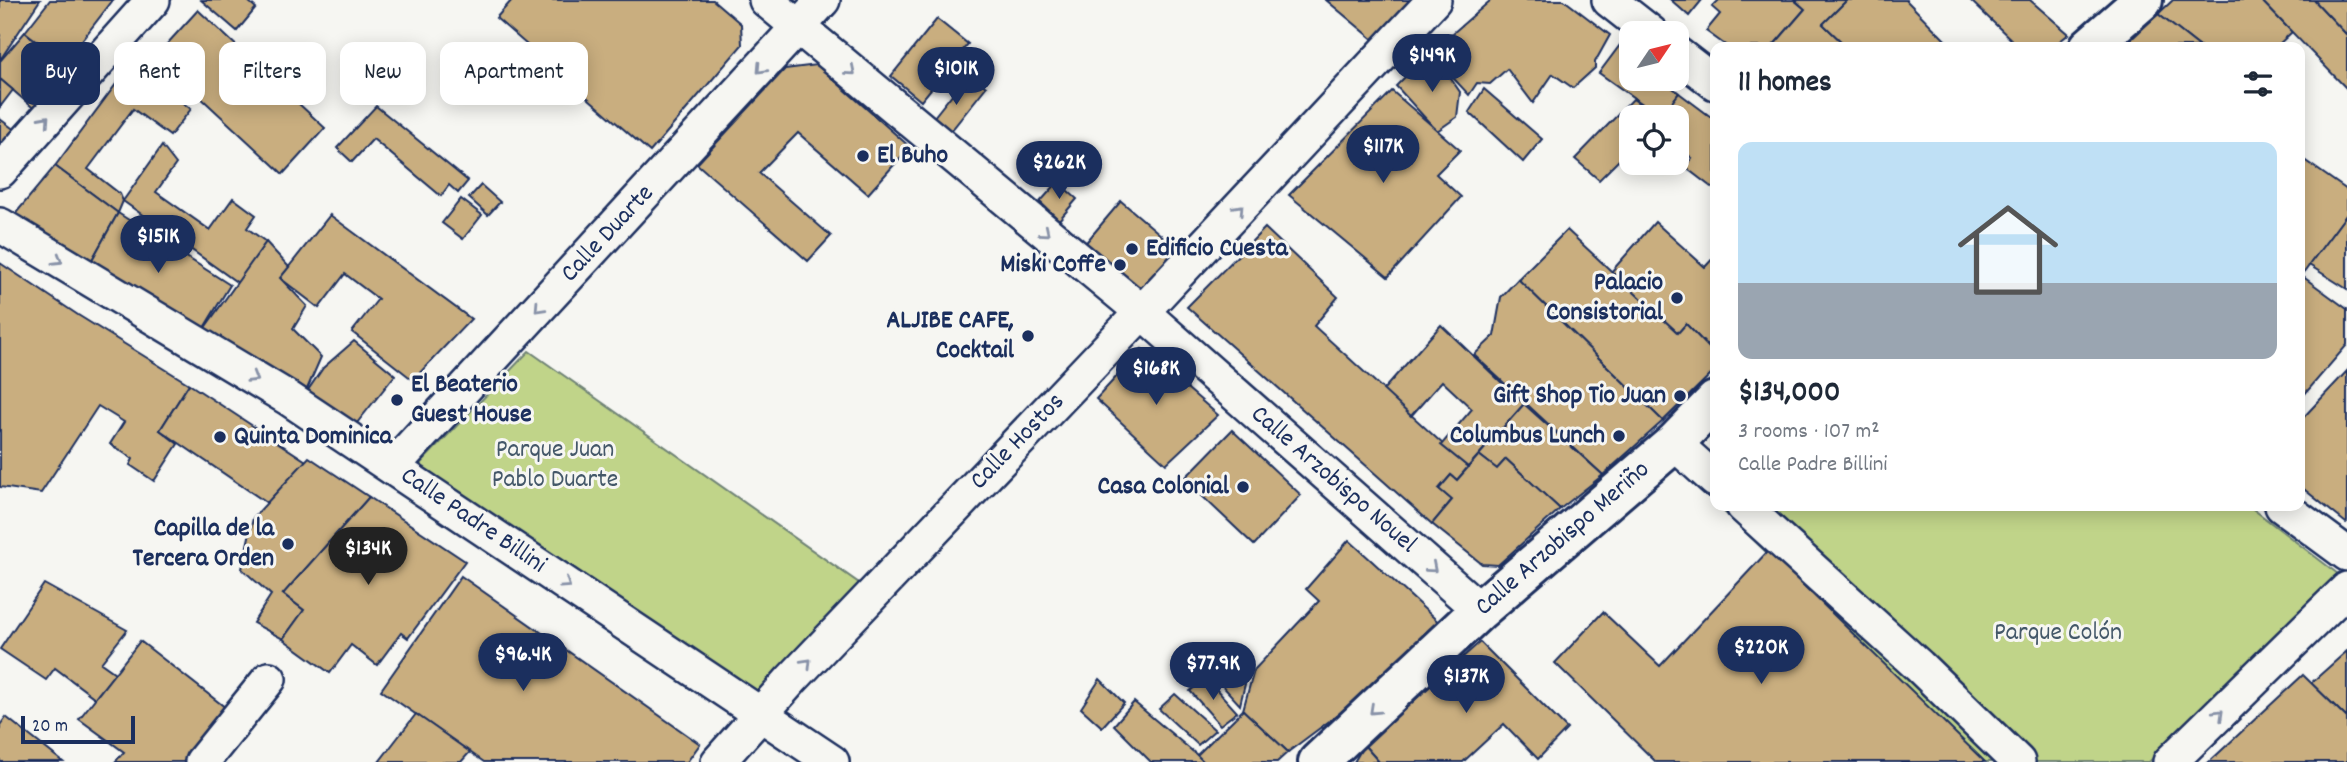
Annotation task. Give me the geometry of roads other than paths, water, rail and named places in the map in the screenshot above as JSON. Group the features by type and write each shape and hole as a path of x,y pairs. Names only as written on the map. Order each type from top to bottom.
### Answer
{"street":[{"path":"0,172 153,0"},
{"name":"Calle Arzobispo Nouel","path":"766,0 1142,312 1480,610"},
{"name":"Calle Duarte","path":"392,467 823,0"},
{"name":"Calle Hostos","path":"718,762 1434,0"},
{"path":"1608,0 1635,21"},
{"path":"2095,42 2143,0"},
{"path":"1689,63 1710,79"},
{"name":"Calle Padre Billini","path":"0,225 288,398 832,762"},
{"name":"Calle Arzobispo Meriño","path":"1318,762 1480,610 1674,443 1710,406"},
{"path":"1674,443 1710,475"},
{"path":"1748,511 1919,666 2018,762"},
{"path":"2289,511 2347,554"},
{"path":"2171,762 2347,589"},
{"path":"202,762 269,679"}],"place":[{"name":"El Buho","path":"863,156"},
{"name":"Edificio Cuesta","path":"1132,249"},
{"name":"Miski Coffe","path":"1120,265"},
{"name":"Palacio Consistorial","path":"1677,298"},
{"name":"ALJIBE CAFE, Cocktail","path":"1028,336"},
{"name":"Gift Shop Tio Juan","path":"1680,396"},
{"name":"El Beaterio Guest House","path":"397,400"},
{"name":"Columbus Lunch","path":"1619,436"},
{"name":"Quinta Dominica","path":"220,437"},
{"name":"Casa Colonial","path":"1243,487"},
{"name":"Capilla de la Tercera Orden","path":"288,544"}],"park label":[{"name":"Parque Juan Pablo Duarte","path":"555,465"},
{"name":"Parque Colón","path":"2058,633"}]}
